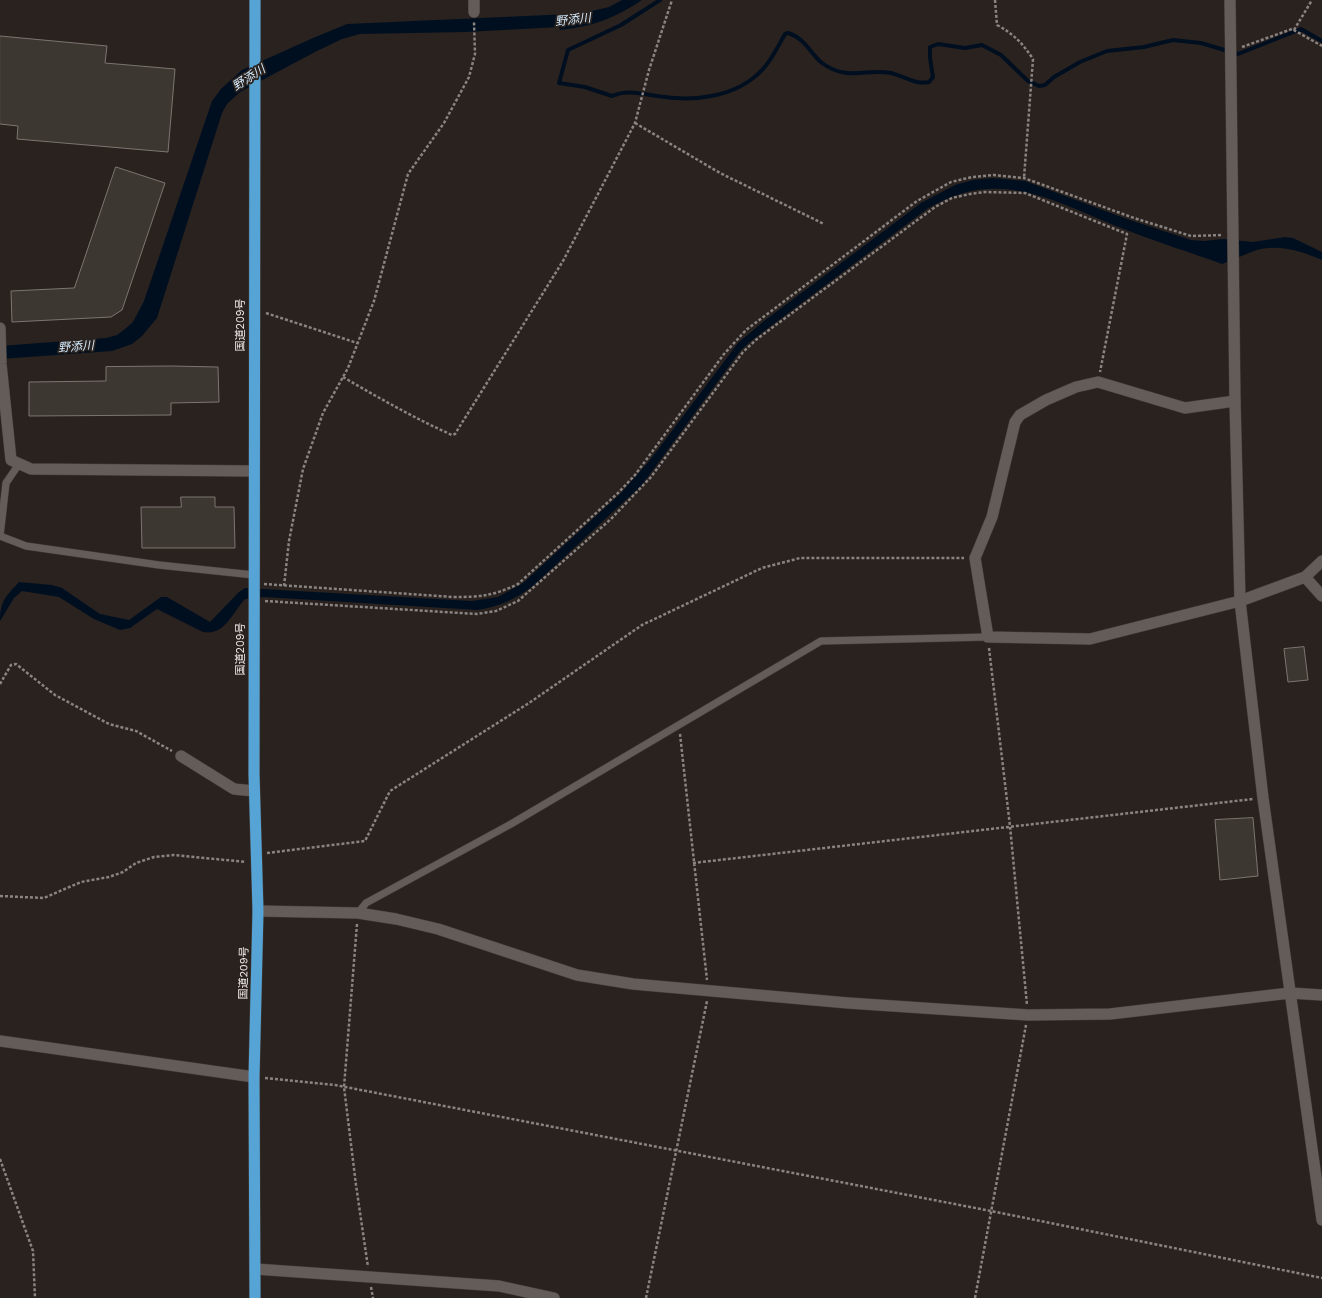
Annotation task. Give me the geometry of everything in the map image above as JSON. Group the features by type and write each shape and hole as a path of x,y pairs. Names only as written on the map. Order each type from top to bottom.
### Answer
{"highway":[{"name":"国道209号","path":"255,0 254,579 259,601 254,791 258,911 254,1077 255,1298"}],"street":[{"path":"474,0 474,12"},
{"path":"1230,0 1232,234 1240,602 1263,798 1322,1220"},
{"path":"0,328 1,364 11,460 31,469 254,471"},
{"path":"1235,401 1185,408 1098,382 1076,387 1046,400 1020,415 1015,422 992,517 975,558 988,637 1090,639 1240,602 1305,577 1322,561"},
{"path":"1305,577 1322,596"},
{"path":"181,756 234,789 254,791"},
{"path":"258,911 358,913 396,919 438,929 577,975 633,984 848,1004 1028,1015 1110,1014 1290,992 1322,995"},
{"path":"0,1041 254,1077"},
{"path":"255,1269 499,1286 554,1298"}],"lane":[{"path":"19,464 6,483 0,536 26,546 254,579"},
{"path":"358,913 366,903 511,824 821,641 988,637"}],"path":[{"path":"343,376 378,398 422,421 452,435 455,434 564,261 635,123 649,70 672,0"},
{"path":"995,0 997,25 1010,32 1023,43 1033,59 1024,178"},
{"path":"1294,30 1312,0"},
{"path":"284,586 289,541 303,469 323,414 343,376 374,301 408,174 444,123 469,77 475,54 474,12"},
{"path":"1231,47 1235,50 1292,29 1322,46"},
{"path":"635,123 720,173 824,224"},
{"path":"254,579 284,586 453,597 483,597 503,591 518,584 635,475 724,354 746,330 911,206 934,190 951,182 972,177 994,175 1024,178 1134,218 1191,236 1232,234"},
{"path":"259,601 477,614 496,611 518,601 611,519 651,477 748,348 935,207 952,198 985,192 1025,193 1127,234 1098,382"},
{"path":"254,309 357,343"},
{"path":"0,896 44,898 81,882 116,874 136,863 154,857 174,856 256,859 365,841 390,791 529,703 642,625 762,568 800,558 975,558"},
{"path":"975,1298 1028,1015 1010,826 988,637"},
{"path":"0,684 11,665 16,664 55,695 76,707 109,724 136,731 181,756"},
{"path":"646,1298 708,992 679,725"},
{"path":"693,863 1263,798"},
{"path":"358,913 344,1087 356,1185 373,1298"},
{"path":"254,1077 344,1087 991,1211 1322,1278"},
{"path":"0,1159 33,1251 35,1298"}],"water":[{"name":"野添川","path":"622,0 642,0 613,17 593,24 571,29 560,30 559,27 466,32 360,34 342,39 315,52 240,92 227,104 222,113 157,318 142,336 132,344 112,351 0,359 0,346 106,338 117,335 133,322 144,301 212,101 221,89 242,70 347,24 570,14 570,16 609,7"},
{"path":"993,178 1025,181 1127,219 1191,240 1204,241 1223,239 1253,242 1285,237 1293,238 1322,252 1322,260 1289,249 1271,248 1254,251 1222,264 1136,234 1074,208 1027,192 1003,189 978,190 953,196 927,209 741,350 642,485 534,585 507,602 493,607 477,610 264,597 245,599 223,627 211,632 203,632 157,609 130,628 120,630 94,619 59,597 22,591 14,598 0,621 1,608 5,599 19,582 52,585 62,588 100,614 129,620 161,597 167,597 210,622 239,592 245,588 472,601 498,597 523,583 621,493 650,460 738,343 764,321 921,203 955,185 973,180"}],"building":[{"path":"0,36 107,46 105,63 175,69 168,152 17,139 18,126 0,124"},
{"path":"116,167 165,183 122,310 111,317 12,322 11,291 74,288"},
{"path":"106,367 218,367 219,402 171,403 171,415 29,416 29,382 106,381"},
{"path":"181,497 215,497 215,507 234,507 235,548 142,548 141,507 181,507"},
{"path":"1304,647 1308,680 1288,682 1284,649"},
{"path":"1253,818 1258,876 1220,880 1215,820"}],"waterway":[{"path":"660,0 621,25 568,50 559,83 585,87 612,96 629,92 670,98 699,98 713,96 740,87 762,70 772,57 785,34 788,33 799,38 822,63 831,69 849,73 891,73 924,83 929,82 933,77 930,47 938,44 965,48 982,45 1001,55 1028,81 1039,86 1045,85 1054,77 1080,62 1107,51 1144,47 1173,40 1201,43 1238,54 1301,29 1322,41"}]}
